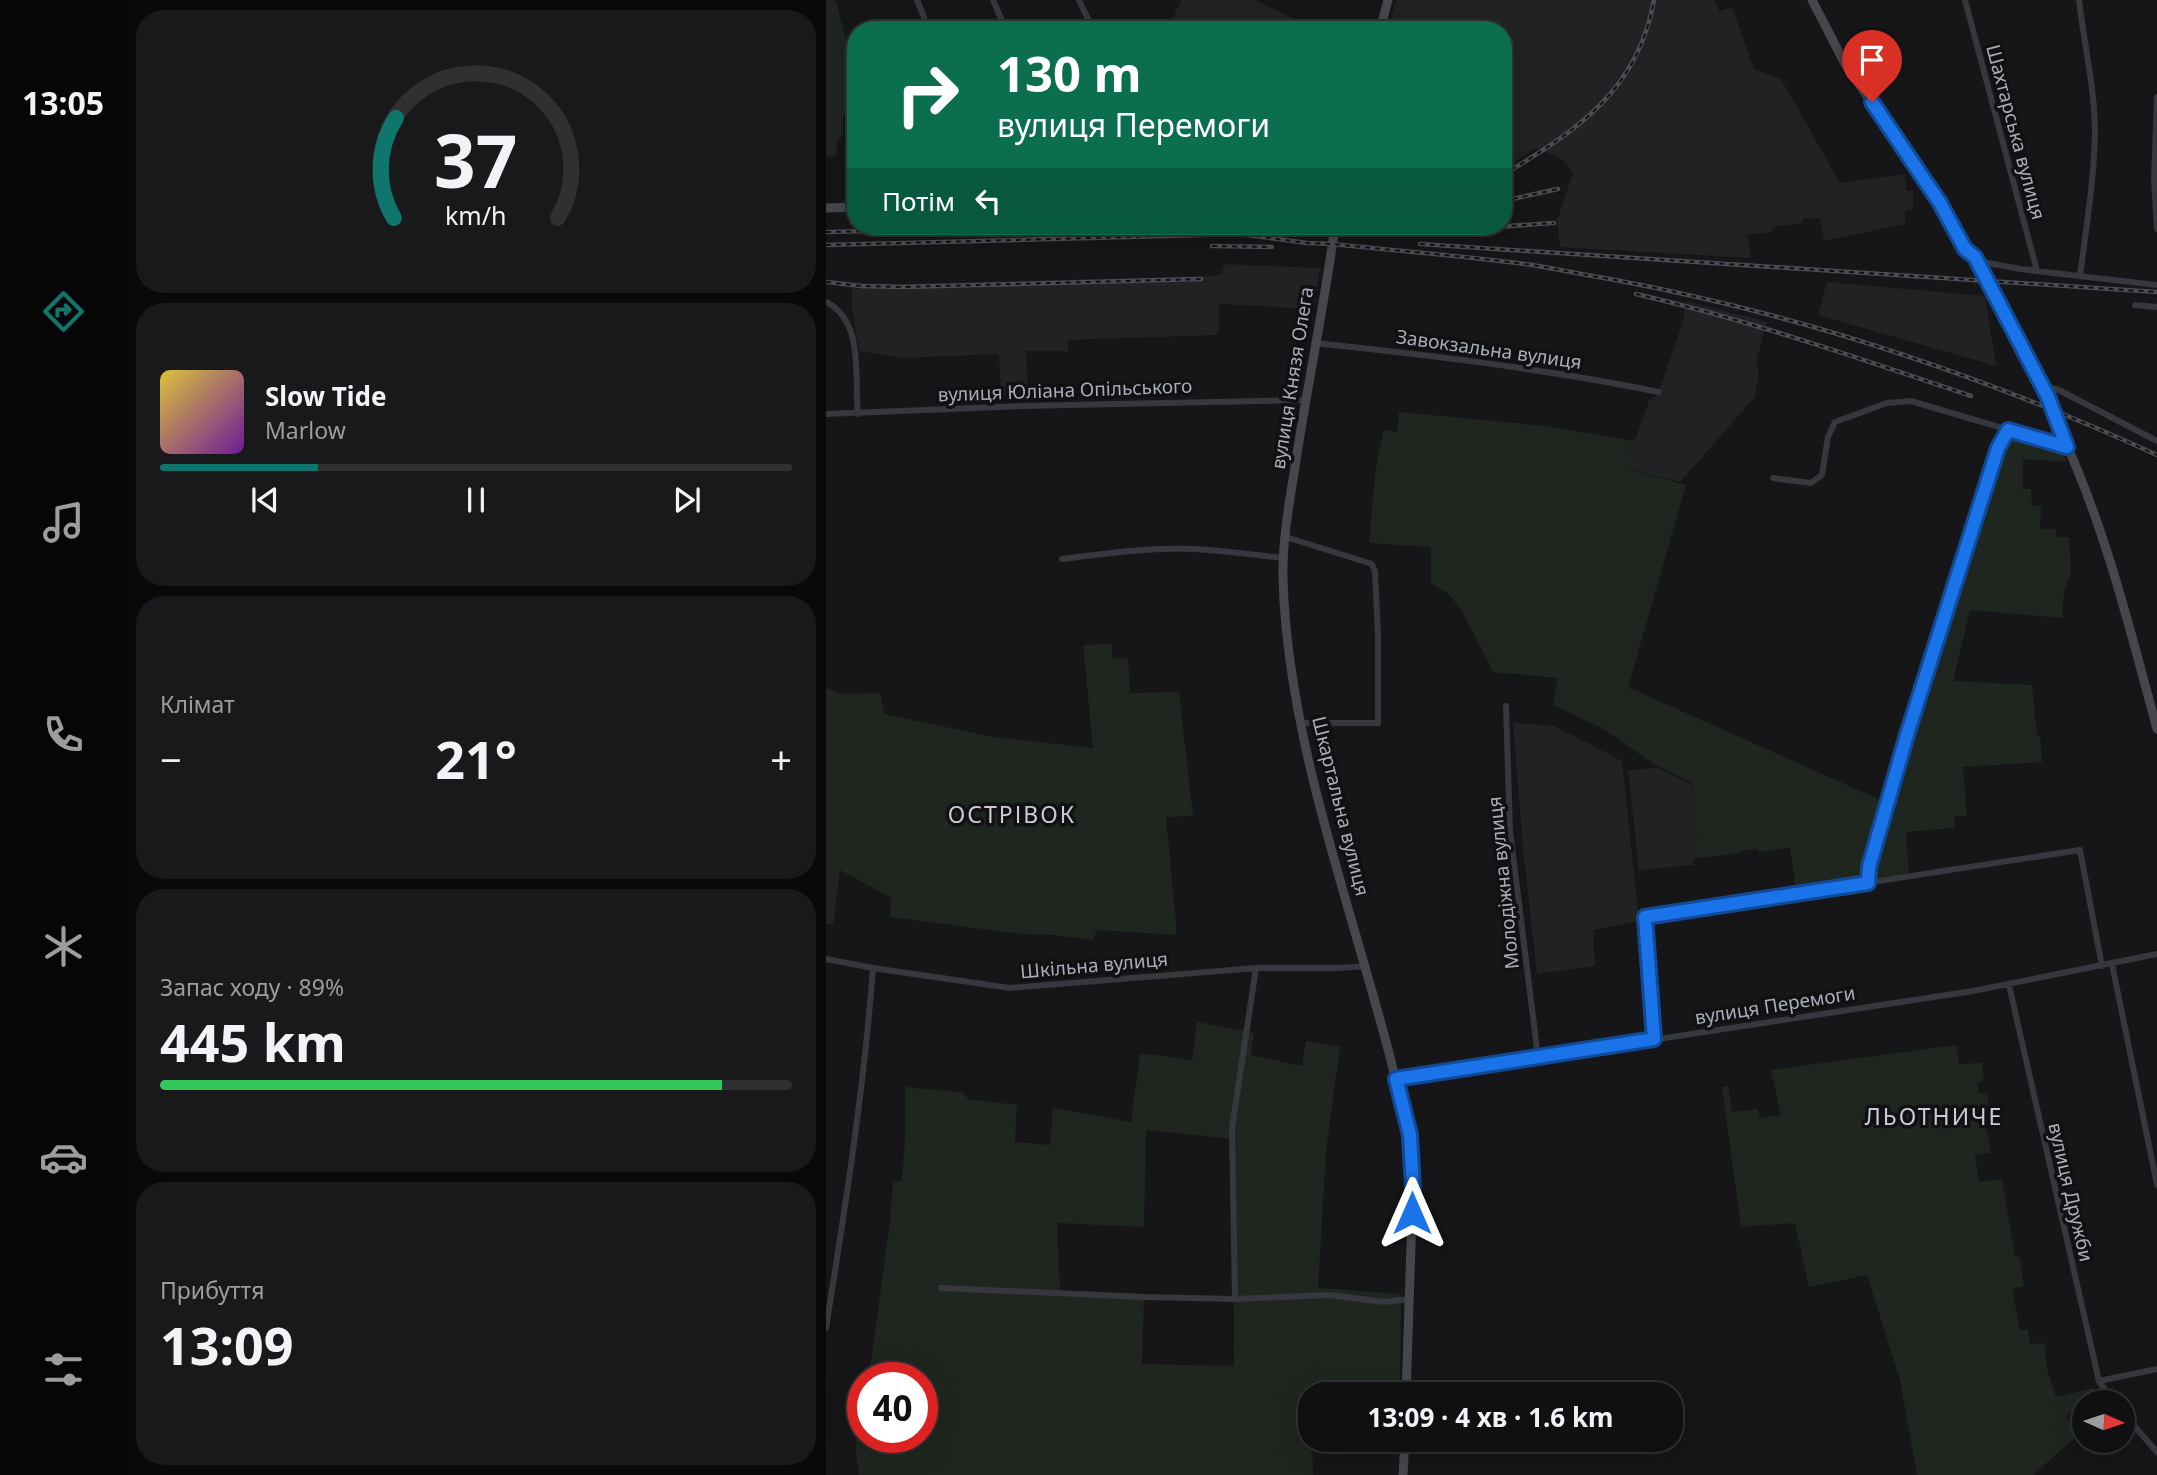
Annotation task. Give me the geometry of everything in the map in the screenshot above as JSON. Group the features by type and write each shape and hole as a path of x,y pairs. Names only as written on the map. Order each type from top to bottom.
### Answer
{"street":[{"path":"917,0 925,21"},
{"path":"993,0 1002,21"},
{"path":"1079,0 1089,21"},
{"path":"1382,21 1388,0"},
{"path":"1812,0 1845,64 1933,193 1965,249 1987,263 2157,285"},
{"name":"Шахтарська вулиця","path":"1965,0 2037,271"},
{"path":"2079,0 2091,79 2095,131 2093,176 2080,276"},
{"path":"2157,97 2154,179 2157,229"},
{"path":"826,208 847,207"},
{"name":"вулиця Князя Олега","path":"1286,537 1305,400 1333,235"},
{"path":"1975,257 2046,394 2068,448 2128,622 2157,729"},
{"path":"826,302 837,308 845,317 852,333 858,414"},
{"path":"2135,305 2157,307"},
{"name":"Завокзальна вулиця","path":"1314,343 1435,355 1588,378 1659,393"},
{"path":"2046,394 2052,388 2059,390 2157,440"},
{"name":"вулиця Юліана Опільського","path":"826,414 1022,406 1305,400"},
{"path":"1773,478 1811,483 1822,475 1828,437 1835,422 1887,403 1911,401 2068,448"},
{"path":"1868,883 1869,867 1906,738 1998,448 2008,430"},
{"path":"1286,537 1372,564 1375,572 1378,723 1302,723"},
{"name":"Шкартальна вулиця","path":"1286,537 1283,580 1290,654 1315,786 1410,1135 1413,1188 1406,1382"},
{"path":"1062,559 1119,552 1181,549 1283,558"},
{"name":"Молодіжна вулиця","path":"1506,706 1510,831 1538,1057"},
{"path":"1654,1039 1645,917 2080,850 2102,966"},
{"name":"вулиця Перемоги","path":"1396,1079 2009,985 2157,954"},
{"name":"Шкільна вулиця","path":"826,959 1010,988 1256,968 1366,966"},
{"path":"2112,964 2157,1185"},
{"path":"826,1328 851,1171 873,968"},
{"path":"1235,1298 1232,1128 1256,968"},
{"name":"вулиця Дружби","path":"2009,985 2099,1381 2105,1390"},
{"path":"941,1288 1144,1297 1330,1295 1384,1302 1409,1299"},
{"path":"2099,1381 2157,1369"},
{"path":"2135,1427 2157,1452"},
{"path":"1403,1475 1404,1452"}],"shaded area":[{"path":"826,0 836,1 847,43 847,111 843,116 843,136 838,140 836,156 826,157"},
{"path":"1181,0 1255,0 1298,21 1172,21"},
{"path":"1396,0 1715,0 1719,11 1732,7 1754,69 1781,79 1840,183 1905,174 1906,191 1913,191 1913,210 1905,211 1905,224 1824,241 1820,218 1802,219 1802,223 1772,227 1772,232 1747,235 1751,258 1560,247 1557,221 1573,173 1563,160 1536,148 1512,163 1512,21 1390,21"},
{"path":"1224,264 1320,268 1314,309 1219,302 1217,335 1068,340 1068,351 1026,351 1028,395 1001,397 999,354 900,358 859,351 852,289 860,289 860,283 1212,276 1222,273"},
{"path":"1827,282 1985,296 1996,366 1818,315"},
{"path":"1686,301 1767,322 1756,362 1759,373 1755,397 1680,482 1625,469 1649,401 1658,394 1683,322"},
{"path":"1399,412 1546,426 1635,441 1625,469 1686,485 1628,687 1887,803 2006,434 2060,448 2067,462 2023,459 2023,489 2031,489 2032,506 2041,506 2040,529 2056,529 2056,537 2069,537 2071,572 2064,592 2062,618 1970,610 1953,681 2032,685 2042,762 1963,767 1967,816 1954,817 1955,828 1906,832 1909,873 1796,890 1790,848 1740,851 1700,858 1691,782 1654,764 1602,728 1553,705 1558,678 1493,672 1462,611 1449,594 1431,583 1431,547 1369,543 1376,466 1384,430 1397,432"},
{"path":"1111,644 1113,659 1128,658 1130,693 1179,692 1193,816 1166,817 1176,935 1096,930 1094,940 1021,934 889,917 892,898 840,870 833,925 826,924 826,688 844,694 880,693 885,714 993,737 1093,748 1083,645"},
{"path":"1513,723 1554,726 1622,761 1639,921 1593,930 1595,966 1537,974"},
{"path":"1659,768 1691,784 1700,858 1693,859 1694,865 1639,870 1628,770"},
{"path":"1197,1022 1254,1033 1251,1055 1302,1066 1306,1041 1340,1047 1326,1152 1318,1288 1401,1294 1400,1382 1298,1382 1298,1452 1312,1452 1313,1475 859,1475 856,1453 938,1453 938,1362 871,1362 893,1181 902,1181 905,1087 962,1092 968,1099 1017,1105 1015,1142 1050,1145 1053,1108 1131,1122 1140,1053 1192,1060","holes":["1146,1130 1233,1139 1234,1366 1142,1364 1144,1297 1060,1292 1057,1223 1144,1227"]},
{"path":"1956,1045 1959,1064 1982,1063 1984,1080 1977,1083 1979,1093 1987,1093 1992,1124 1986,1126 1991,1153 1975,1155 1979,1182 2002,1179 2015,1257 2019,1257 2024,1286 2012,1289 2020,1330 2028,1329 2030,1344 2044,1343 2048,1372 2056,1397 2072,1393 2072,1412 2066,1416 2072,1423 2072,1440 2033,1475 1917,1475 1900,1380 1867,1275 1809,1287 1795,1223 1741,1227 1722,1087 1728,1086 1732,1112 1758,1109 1760,1118 1781,1115 1771,1070"}],"railway":[{"path":"1512,169 1579,124 1618,84 1634,60 1646,32 1654,0"},
{"path":"1512,199 1558,189"},
{"path":"1512,226 1554,223"},
{"path":"826,232 847,232"},
{"path":"826,245 1202,235"},
{"path":"1247,235 1532,265 1681,293 1820,329 1957,373 2157,455"},
{"path":"1420,244 2157,292"},
{"path":"1212,246 1272,247"},
{"path":"826,282 902,287 1201,279"},
{"path":"1636,294 1763,328 1971,396"}],"district":[{"name":"ОСТРІВОК","path":"1012,815"},
{"name":"ЛЬОТНИЧЕ","path":"1934,1117"}],"route":[{"path":"1412,1213 1410,1135 1396,1079 1654,1039 1645,917 1868,883 1869,867 1906,738 1998,448 2008,430 2067,447 2048,397 1975,257 1965,249 1940,203 1872,102"}]}
